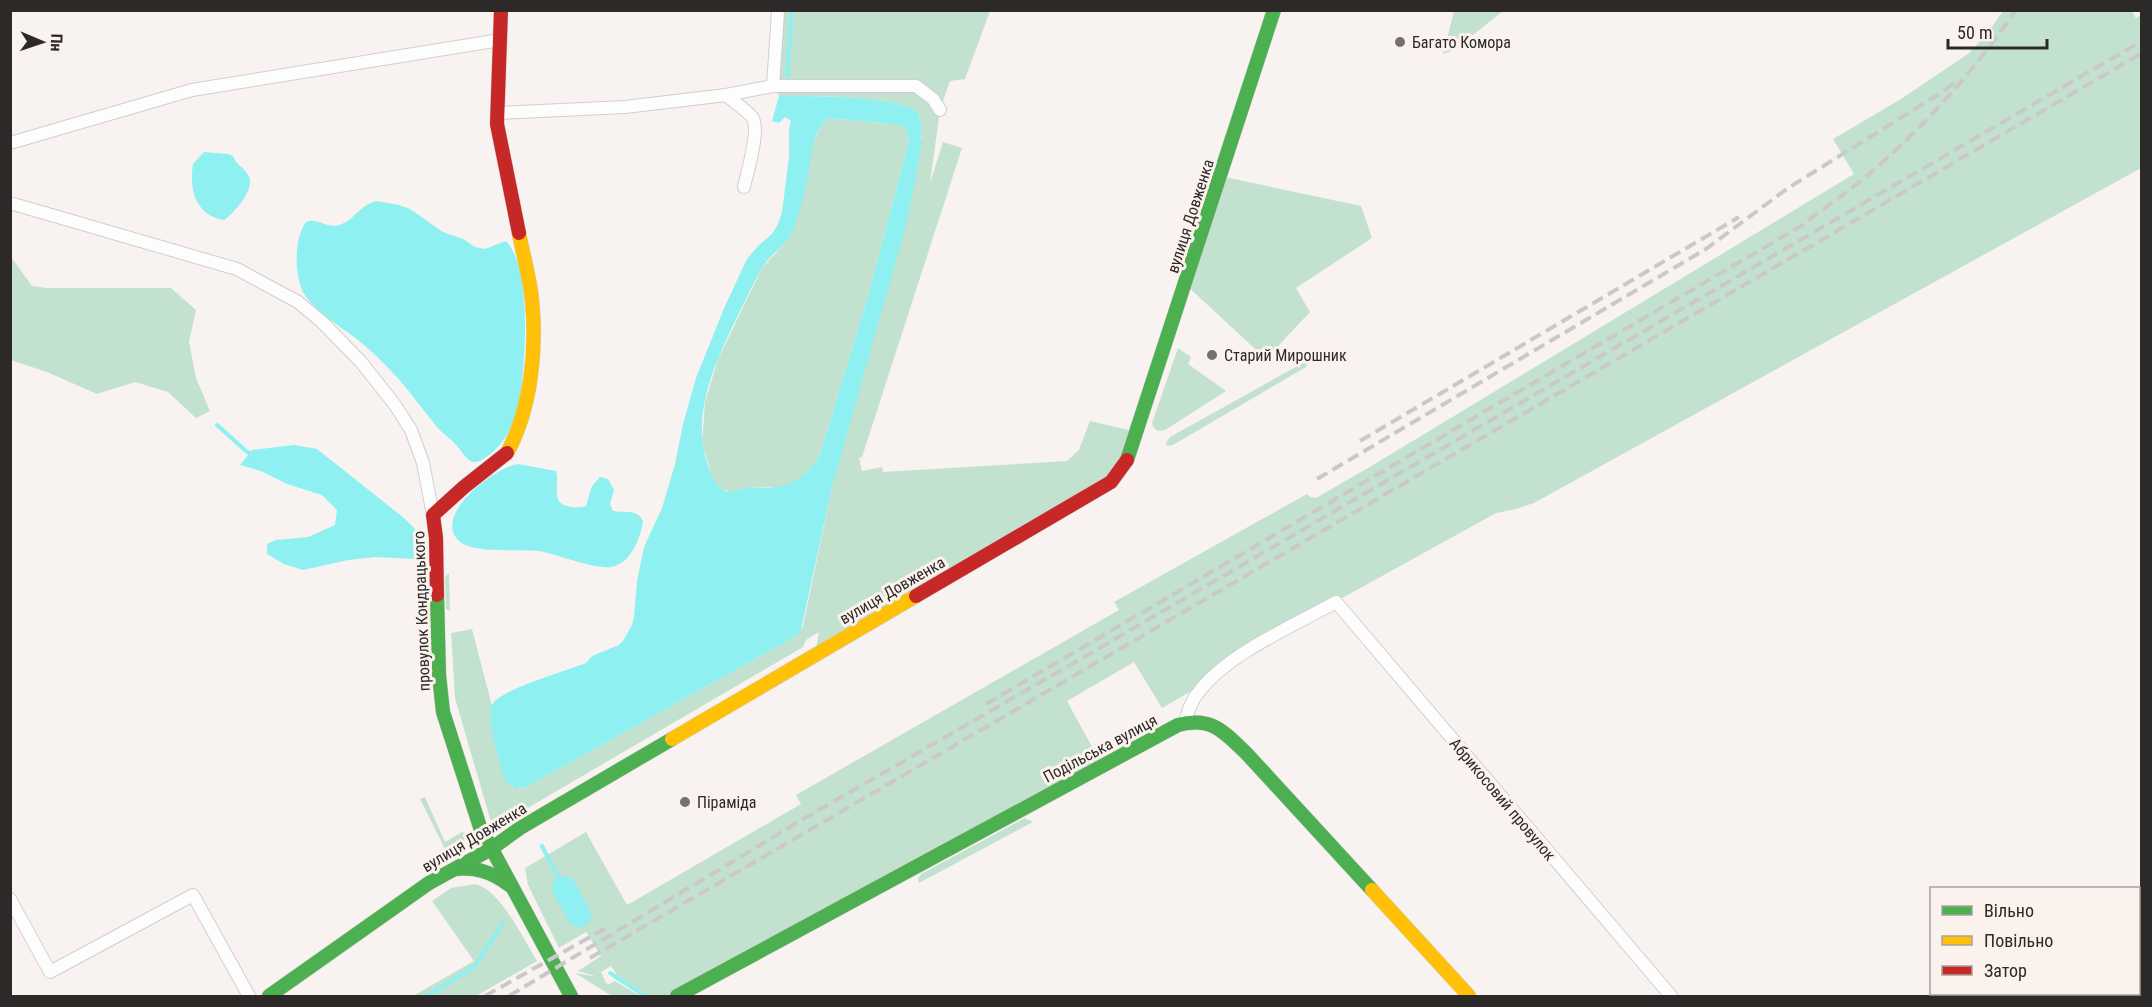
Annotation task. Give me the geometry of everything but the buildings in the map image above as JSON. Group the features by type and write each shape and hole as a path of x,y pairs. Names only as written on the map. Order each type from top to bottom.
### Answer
{"street":[{"name":"провулок Кондрацького","path":"501,10 497,113 501,147 529,273 534,326 530,380 518,433 506,455 464,487 433,515 436,538 439,675 443,712 476,816 491,849 571,993"},
{"name":"вулиця Довженка","path":"269,996 451,870 491,849 515,832 944,578 1097,491 1115,478 1131,451 1274,10"},
{"path":"773,86 778,11"},
{"path":"10,143 192,90 500,40"},
{"path":"497,113 625,107 726,95 773,86 916,87 933,99 940,110"},
{"path":"726,95 750,115 755,124 744,187"},
{"path":"10,203 237,269 298,302 361,362 406,422 418,447 433,515"},
{"name":"Абрикосовий провулок","path":"1185,722 1198,692 1229,663 1336,602 1671,996"},
{"path":"1185,722 1208,723 1227,735 1468,996"},
{"name":"Подільська вулиця","path":"677,996 1185,722"},
{"path":"513,888 508,865 511,842 515,832"},
{"path":"451,870 466,868 481,870 501,878 513,888"},
{"path":"10,899 50,972 193,895 249,996"}],"green space":[{"path":"1454,10 1503,11 1454,50 1443,54"},
{"path":"2131,10 2136,18 2141,15 2141,168 1534,503 1496,513 1252,648 1207,682 1162,708 1134,662 1067,701 1102,765 677,996 648,996 617,975 611,966 601,972 606,983 615,981 640,996 612,996 575,973 598,977 578,971 601,956 586,932 559,948 528,885 525,868 586,832 627,905 801,804 796,795 1119,610 1114,602 1307,494 1316,498 1368,468 1854,174 1833,139 1901,99 1968,54 1986,35 2003,11"},
{"path":"778,11 990,11 965,79 950,81 940,110 930,183 943,142 962,148 862,457 859,458 862,471 882,467 883,472 1067,461 1079,450 1090,421 1137,432 1124,466 815,655 819,632 806,640 803,647 514,816 498,824 491,822 455,698 451,633 472,629 492,706 491,711 519,789 525,788 796,636 803,626 832,487 922,138 922,124 918,112 907,106 891,102 872,99 779,96 773,86"},
{"path":"828,118 900,125 905,127 909,136 908,144 869,293 820,454 813,466 791,484 782,487 745,488 733,493 719,488 713,479 702,443 705,402 718,359 762,268 787,241 815,139 822,123"},
{"path":"1220,176 1361,206 1372,238 1296,288 1310,312 1266,359 1185,284"},
{"path":"11,257 32,286 171,288 196,310 189,342 196,378 210,411 196,418 168,392 135,382 97,394 47,372 11,360"},
{"path":"1178,348 1191,357 1188,364 1226,391 1165,430 1158,431 1152,423"},
{"path":"1303,363 1307,363 1306,367 1173,445 1167,446 1166,443 1170,437"},
{"path":"449,573 450,611 446,609 445,577"},
{"path":"425,797 445,842 462,832 466,833 462,843 447,853 420,799"},
{"path":"1025,818 1033,822 919,883 918,879 921,874"},
{"path":"475,884 494,895 537,961 476,996 413,996 474,961 432,901 451,888"}],"water":[{"path":"779,96 810,96 872,99 907,106 918,112 922,124 921,150 906,226 832,487 801,630 796,636 525,788 513,786 504,779 497,752 492,731 492,705 507,693 586,663 592,656 619,645 632,625 644,547 662,508 696,378 747,259 772,234 782,212 791,121 785,117 779,123 772,121","holes":["828,118 905,127 909,136 908,144 869,293 820,454 804,475 790,483 774,487 725,491 712,476 703,445 702,425 709,385 723,346 759,273 765,263 787,241 793,230 818,131"]},
{"path":"204,152 233,156 250,180 243,200 224,220 206,213 200,207 193,191 193,164"},
{"path":"377,201 410,209 443,232 463,239 475,247 485,249 506,241 513,251 521,279 525,312 520,398 512,426 505,438 496,449 479,461 473,462 467,458 455,443 437,427 383,363 358,340 321,312 303,292 298,276 297,246 306,222 314,221 330,226 339,225"},
{"path":"294,445 317,449 404,518 418,532 421,544 420,552 414,559 375,557 348,560 303,570 284,564 267,554 267,544 276,540 308,537 335,525 337,510 322,495 240,465 252,450"},
{"path":"518,464 556,471 557,498 564,505 571,507 586,506 592,486 600,477 608,479 614,490 610,504 613,511 634,513 643,521 638,541 631,554 615,566 599,567 539,551 474,548 458,540 452,529 460,505 470,493 495,473"}],"waterway":[{"path":"787,76 792,10"},
{"path":"217,425 253,455"},
{"path":"542,846 564,888"},
{"path":"564,888 579,915"},
{"path":"427,996 474,967 503,923"},
{"path":"610,973 645,996"}],"railway":[{"path":"986,704 1801,226 1862,180 1911,136 1966,76 2016,10"},
{"path":"509,996 800,821 2142,41"},
{"path":"590,958 2142,53"},
{"path":"1317,479 1706,249 1788,188 1954,83"},
{"path":"1360,441 1739,217"},
{"path":"485,996 606,928"}],"traffic: fast":[{"path":"1127,460 1274,10"},
{"path":"437,595 439,675 443,712 480,827 571,996"},
{"path":"677,996 1178,725 1190,723 1209,724 1231,739 1372,890"},
{"path":"269,996 429,883 491,849 520,828 672,739"},
{"path":"455,869 484,871 509,885"}],"traffic: slow":[{"path":"507,453 522,418 533,359 532,301 519,233"},
{"path":"672,739 916,596"},
{"path":"1372,890 1469,996"}],"traffic: jam":[{"path":"501,10 497,124 519,233"},
{"path":"437,595 436,538 433,515 507,453"},
{"path":"916,596 1111,482 1127,460"}],"place":[{"name":"Багато Комора","path":"1400,42"},
{"name":"Старий Мирошник","path":"1212,355"},
{"name":"Піраміда","path":"685,802"}]}
